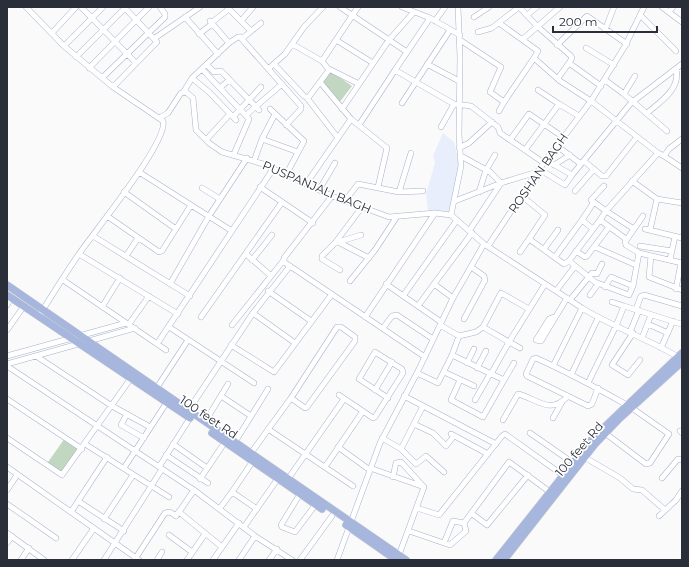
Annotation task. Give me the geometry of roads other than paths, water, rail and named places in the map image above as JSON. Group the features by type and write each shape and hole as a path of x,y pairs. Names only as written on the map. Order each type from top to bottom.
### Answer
{"main road":[{"path":"7,285 40,313 156,389 189,414 205,422 251,453 280,476 288,479 351,526 398,558 406,560"},
{"name":"100 feet Rd","path":"9,297 40,313 72,338 82,340 131,378 167,402 189,414 225,442 253,461 280,476 300,494 332,516 351,526"},
{"path":"496,560 573,463 681,358"},
{"name":"100 feet Rd","path":"504,560 605,431"}],"street":[{"path":"26,7 64,46 89,68 164,123 162,132 138,172 79,254 40,313"},
{"path":"52,33 76,7"},
{"path":"81,7 136,63"},
{"path":"64,46 103,7"},
{"path":"76,57 125,7 155,38 157,43 113,87"},
{"path":"89,68 149,7"},
{"path":"102,78 165,16 160,7"},
{"path":"155,38 200,7"},
{"path":"268,69 292,44 304,27 323,7"},
{"path":"340,7 407,52"},
{"path":"322,61 358,7"},
{"path":"358,125 407,52 432,20 445,7"},
{"path":"458,7 460,38 459,81 456,105 461,166 451,215 486,245 598,318 632,333 681,358"},
{"path":"474,17 490,7"},
{"path":"478,32 490,29 519,7 557,45 572,56 569,63 558,78"},
{"path":"527,15 536,7"},
{"path":"523,39 560,7"},
{"path":"605,30 614,7"},
{"name":"ROSHAN BAGH","path":"337,560 351,526 368,468 382,438 417,373 453,298 471,267 545,161 591,102 627,44 644,7"},
{"path":"662,7 682,22"},
{"path":"669,12 673,7"},
{"path":"199,34 228,8 251,31"},
{"path":"242,21 253,8"},
{"path":"406,8 413,13 432,20 450,30 502,67 490,92 504,102"},
{"path":"342,109 389,40 413,13"},
{"path":"640,15 676,51"},
{"path":"557,45 585,16 590,17 605,30 627,44"},
{"path":"185,17 218,54"},
{"path":"211,22 229,43"},
{"path":"159,118 168,114 192,78 229,43 240,37 244,37 261,23"},
{"path":"499,23 538,51 499,111"},
{"path":"402,103 450,30"},
{"path":"240,37 302,107 286,125"},
{"path":"336,40 373,63"},
{"path":"292,44 322,61 322,63 329,69 359,84"},
{"path":"586,48 614,65"},
{"path":"534,58 636,138 658,154 681,166"},
{"path":"569,63 601,86"},
{"path":"274,64 307,98 338,138"},
{"path":"427,64 459,81"},
{"path":"455,201 538,171 565,186 614,121 633,101 682,64"},
{"path":"206,65 214,72 221,71 257,108"},
{"path":"202,69 250,120 234,154"},
{"path":"307,98 329,69"},
{"path":"647,113 671,91 677,77 676,69"},
{"path":"394,70 456,105 472,106 492,122 498,128 499,132 510,140 525,150 572,175"},
{"path":"624,94 635,76"},
{"path":"192,78 209,92 233,117"},
{"path":"220,88 229,80"},
{"path":"605,80 633,101 668,131"},
{"path":"320,82 351,119 387,148 378,187"},
{"path":"246,115 257,108 282,84"},
{"path":"206,140 233,117 262,87"},
{"path":"538,90 579,116"},
{"name":"PUSPANJALI BAGH","path":"184,91 193,98 195,127 198,133 222,152 247,158 273,168 332,196 389,217 396,218 435,213 451,215"},
{"path":"525,150 559,104"},
{"path":"441,127 456,105"},
{"path":"270,109 304,141 286,175"},
{"path":"254,161 262,139 275,114"},
{"path":"510,140 528,114 544,123 563,137"},
{"path":"306,184 351,119"},
{"path":"459,148 469,143 492,122"},
{"path":"557,146 570,156 594,169 603,176 606,176 636,138"},
{"path":"262,139 298,152"},
{"path":"664,156 669,149 682,139"},
{"path":"399,192 411,153"},
{"path":"529,239 565,265 606,211 658,154"},
{"path":"479,192 486,170 495,155"},
{"path":"461,156 486,170 502,183"},
{"path":"554,165 570,156"},
{"path":"170,284 209,216 247,158"},
{"path":"319,190 335,163"},
{"path":"157,344 273,168"},
{"path":"576,191 594,169"},
{"path":"138,172 232,231"},
{"path":"632,181 657,199 682,203"},
{"path":"418,306 471,232 502,183"},
{"path":"345,201 358,184 399,192 423,191"},
{"path":"604,186 591,199 606,211 634,229"},
{"path":"260,187 313,223"},
{"path":"202,188 220,199"},
{"path":"124,192 176,229"},
{"path":"232,325 270,275 313,223 332,196"},
{"path":"520,252 545,215 522,196"},
{"path":"657,199 647,229 682,238"},
{"path":"201,318 282,202"},
{"path":"555,257 594,202"},
{"path":"107,216 157,252 160,252 191,205"},
{"path":"338,243 362,207"},
{"path":"365,317 435,213"},
{"path":"643,216 626,239 626,245 639,253 682,263 676,289"},
{"path":"350,281 369,258 396,218"},
{"path":"403,296 457,220"},
{"path":"582,220 593,229"},
{"path":"600,220 626,239"},
{"path":"576,251 586,257 609,228"},
{"path":"544,250 558,230"},
{"path":"252,260 272,235"},
{"path":"93,236 190,296"},
{"path":"340,270 322,257 328,249 338,243 361,236"},
{"path":"670,259 675,237"},
{"path":"126,256 138,238"},
{"path":"338,243 369,258"},
{"path":"640,246 672,251"},
{"path":"595,247 636,265"},
{"path":"569,261 598,284 629,295 633,286 639,253"},
{"path":"79,254 178,314"},
{"path":"246,254 270,275"},
{"path":"650,256 649,276 676,289 682,290"},
{"path":"283,261 425,356"},
{"path":"554,317 554,321 541,341 536,340 549,319 554,317 592,273 597,274 602,264"},
{"path":"104,560 124,531 151,486 166,455 220,361 268,291 290,266"},
{"path":"556,291 575,266"},
{"path":"464,319 485,280 484,276 471,267"},
{"path":"605,287 611,277 633,286"},
{"path":"102,307 120,278"},
{"path":"63,280 166,350"},
{"path":"386,284 418,306 440,324 459,336 476,332 483,327 501,293 529,309"},
{"path":"434,284 453,298"},
{"path":"475,400 545,284"},
{"path":"590,295 598,284"},
{"path":"268,291 311,321"},
{"path":"232,345 274,372 332,294"},
{"path":"640,360 628,376 612,365 632,333 641,296 644,294 682,306"},
{"path":"7,365 127,323 148,296"},
{"path":"7,305 9,297"},
{"path":"612,302 681,324"},
{"path":"7,330 24,306"},
{"path":"588,383 616,326 624,306"},
{"path":"553,366 582,308"},
{"path":"253,313 295,343"},
{"path":"383,328 392,316 397,315 433,340"},
{"path":"642,338 651,315"},
{"path":"571,375 598,318"},
{"path":"661,348 673,321"},
{"path":"648,324 668,333"},
{"path":"168,327 254,383"},
{"path":"251,453 290,398 337,327 340,327 355,337 355,341 308,407 305,408 290,398"},
{"path":"483,327 520,348"},
{"path":"82,340 135,328"},
{"path":"417,373 436,383 439,381 452,355 459,336"},
{"path":"7,356 72,338"},
{"path":"156,389 188,340"},
{"path":"467,363 474,349"},
{"path":"477,368 486,351"},
{"path":"340,395 374,418 388,398 403,373 402,369 376,352 373,353 359,378 388,398"},
{"path":"452,355 504,380"},
{"path":"36,356 112,406 150,427"},
{"path":"598,388 590,406 526,375 534,358 598,388 630,407 670,434 650,464 646,464 605,431"},
{"path":"375,390 392,362"},
{"path":"460,380 451,400 483,417 514,363"},
{"path":"7,365 194,490 220,508 255,536 292,560"},
{"path":"444,372 474,386"},
{"path":"7,438 62,475 82,449 131,378"},
{"path":"205,422 228,384"},
{"path":"234,442 268,389"},
{"path":"503,420 518,394 542,405 562,402"},
{"path":"221,396 251,416"},
{"path":"404,396 496,444"},
{"path":"553,418 562,402 568,396"},
{"path":"7,399 82,449"},
{"path":"288,479 344,399"},
{"path":"124,468 167,402"},
{"path":"401,449 423,406"},
{"path":"325,467 363,411"},
{"path":"126,414 121,425 144,438"},
{"path":"414,424 433,433 446,446 453,435 488,454"},
{"path":"268,429 354,486"},
{"path":"530,433 573,463"},
{"path":"417,508 438,515 503,435 508,435 564,476"},
{"path":"382,438 401,449 416,464 426,456 444,472"},
{"path":"200,479 225,442"},
{"path":"85,444 169,497"},
{"path":"173,444 207,468"},
{"path":"338,447 368,468 424,486"},
{"path":"166,455 208,483"},
{"path":"584,457 617,476 633,489 642,490 665,510"},
{"path":"71,512 107,458"},
{"path":"662,478 678,459 682,460"},
{"path":"220,508 253,461"},
{"path":"392,476 396,463 401,462 424,486"},
{"path":"464,523 509,462 550,492"},
{"path":"7,467 136,559 165,512 170,512 176,516 194,490"},
{"path":"7,490 17,475"},
{"path":"104,519 134,475"},
{"path":"471,514 487,525 528,475"},
{"path":"244,527 280,476"},
{"path":"398,558 424,486"},
{"path":"659,516 682,491"},
{"path":"232,492 257,509"},
{"path":"300,494 281,525 282,527 295,532 316,504"},
{"path":"78,501 124,531"},
{"path":"7,504 56,538"},
{"path":"179,512 222,548"},
{"path":"300,560 332,516"},
{"path":"444,543 453,521 464,523"},
{"path":"213,560 239,523"},
{"path":"409,531 450,545 466,531 464,523"},
{"path":"65,560 72,559 94,528"},
{"path":"187,560 205,534"},
{"path":"7,543 9,535 44,560"},
{"path":"169,535 192,552"},
{"path":"239,560 255,536"},
{"path":"21,560 29,548"},
{"path":"269,560 277,549"},
{"path":"157,560 162,552"}]}
